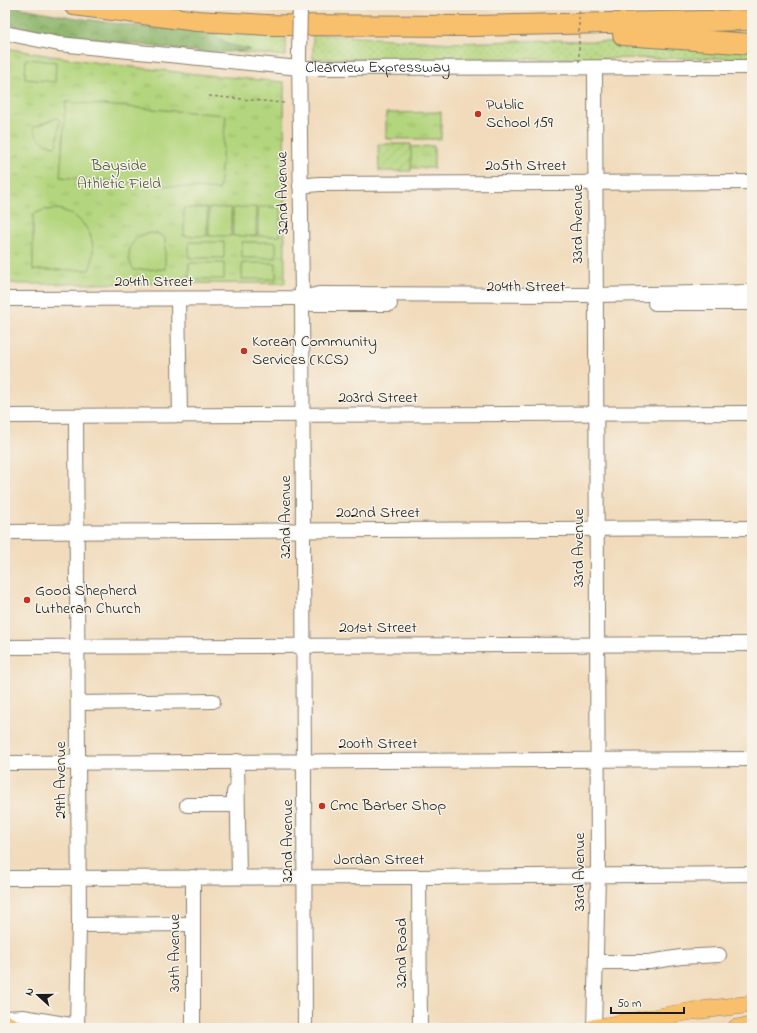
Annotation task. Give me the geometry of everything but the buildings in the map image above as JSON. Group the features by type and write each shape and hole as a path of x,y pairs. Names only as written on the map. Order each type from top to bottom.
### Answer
{"highway":[{"path":"74,5 197,21 268,25 473,26 752,20"},
{"path":"473,26 752,44"}],"main road":[{"path":"594,1028 693,1011 752,1004"},
{"path":"5,1023 14,1028"},
{"path":"736,1028 752,1026"}],"street":[{"name":"32nd Avenue","path":"300,5 299,62 305,761 305,1028"},
{"name":"Clearview Expressway","path":"5,33 59,44 299,62 595,68 752,67"},
{"name":"33rd Avenue","path":"594,1028 598,875 595,68"},
{"name":"205th Street","path":"300,186 319,184 752,182"},
{"name":"204th Street","path":"5,299 302,298 312,304 595,299 752,292"},
{"path":"178,299 180,416"},
{"name":"204th Street","path":"595,299 752,303"},
{"name":"203rd Street","path":"5,416 752,413"},
{"name":"29th Avenue","path":"76,416 79,925 77,1027"},
{"name":"202nd Street","path":"5,532 752,528"},
{"name":"201st Street","path":"5,647 752,644"},
{"path":"78,703 213,701"},
{"name":"200th Street","path":"5,762 752,759"},
{"path":"187,806 234,805 235,762"},
{"path":"235,762 239,877"},
{"name":"Jordan Street","path":"5,878 305,876 419,877 752,874"},
{"name":"30th Avenue","path":"192,1028 193,877"},
{"name":"32nd Road","path":"419,877 420,1028"},
{"path":"79,925 192,924"},
{"path":"596,962 649,962 681,957 719,955"},
{"path":"5,1018 23,1017 77,1027"}],"path":[{"path":"579,5 579,62"},
{"path":"5,55 7,48"},
{"path":"209,96 284,103"}],"green space":[{"path":"5,5 77,18 150,28 211,31 226,44 250,49 225,52 187,51 95,39 5,24"},
{"path":"211,31 286,35 286,56 235,52 249,50 226,44"},
{"path":"313,34 452,43 554,40 647,43 752,50 752,58 313,59"},
{"name":"Bayside Athletic Field","path":"5,48 144,68 284,82 285,283 19,284 5,282"},
{"path":"26,59 56,62 55,82 25,79"},
{"path":"66,102 226,115 219,190 60,177"},
{"path":"441,112 441,139 386,139 386,113"},
{"path":"57,118 60,120 57,144 55,146 47,144 38,138 33,127"},
{"path":"378,144 411,144 411,171 379,171"},
{"path":"434,146 434,168 410,168 410,147"},
{"path":"256,207 256,236 233,236 233,208"},
{"path":"258,207 280,207 280,236 258,236"},
{"path":"184,208 207,208 207,236 184,236"},
{"path":"209,208 231,208 231,236 209,236"},
{"path":"57,209 76,217 88,232 92,240 93,250 89,270 33,270 33,214 44,210"},
{"path":"150,233 158,234 165,238 165,269 134,270 129,258 131,247 138,238"},
{"path":"189,242 224,242 224,258 189,258"},
{"path":"242,242 276,242 276,258 242,258"},
{"path":"189,263 224,263 224,279 189,279"},
{"path":"242,263 276,263 276,279 242,279"}],"place":[{"name":"Public School 159","path":"478,114"},
{"name":"Korean Community Services (KCS)","path":"244,351"},
{"name":"Good Shepherd Lutheran Church","path":"27,600"},
{"name":"Cmc Barber Shop","path":"322,806"}]}
